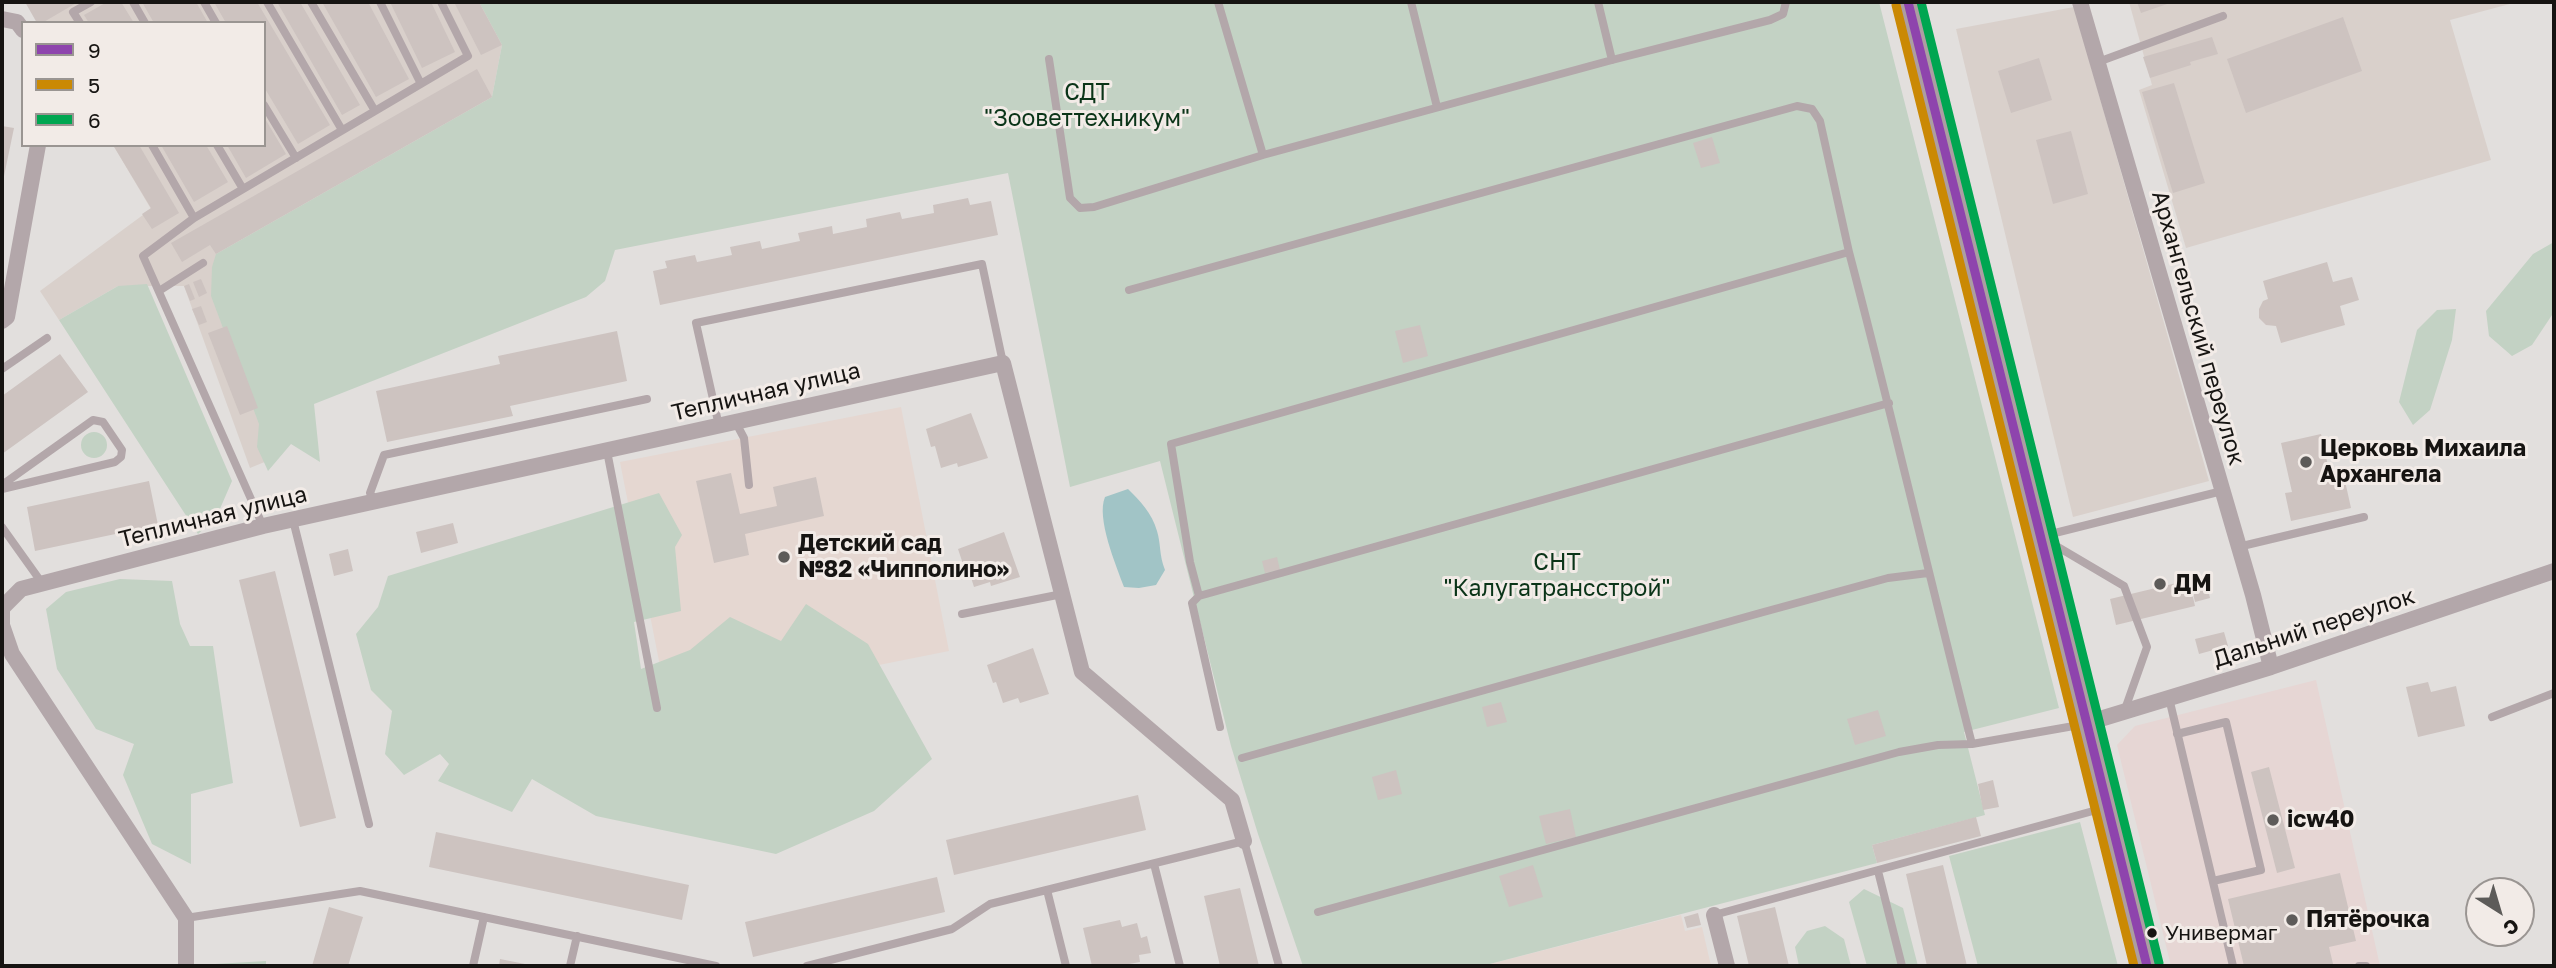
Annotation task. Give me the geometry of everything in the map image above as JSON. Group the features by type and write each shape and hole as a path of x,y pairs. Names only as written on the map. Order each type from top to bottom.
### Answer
{"main road":[{"path":"1908,2 2147,966"}],"street":[{"name":"Архангельский переулок","path":"2080,2 2271,667"},
{"path":"2,19 17,22 21,27"},
{"path":"2,321 7,317 38,147"},
{"path":"1003,363 1082,672 1232,800 1244,841"},
{"name":"Тепличная улица","path":"2,606 21,589 262,526 1003,363"},
{"name":"Дальний переулок","path":"2087,723 2271,667 2554,571"},
{"path":"2,606 2,625 12,654 186,918 186,966"},
{"path":"1714,915 1727,966"}],"lane":[{"path":"78,21 73,12 91,2"},
{"path":"133,2 144,21"},
{"path":"204,2 215,21"},
{"path":"267,2 342,130"},
{"path":"311,2 375,111"},
{"path":"380,2 421,84"},
{"path":"262,526 144,256 194,218 468,55 441,2"},
{"path":"1218,2 1263,155"},
{"path":"1411,2 1437,107"},
{"path":"1598,2 1612,60"},
{"path":"1049,60 1070,198 1080,208 1094,207 1263,155 1770,20 1783,14 1786,2"},
{"path":"1920,2 1921,52"},
{"path":"2098,62 2222,16"},
{"path":"1129,290 1797,106 1812,109 1820,121 1849,252 1889,403 1928,573 1972,744"},
{"path":"266,108 296,158"},
{"path":"153,147 194,218"},
{"path":"218,147 243,189"},
{"path":"1199,596 1190,562 1171,444 1849,252"},
{"path":"159,291 203,263"},
{"path":"719,426 696,323 982,264 1003,363"},
{"path":"2,369 47,338"},
{"path":"376,502 370,493 384,455 647,399"},
{"path":"1220,727 1192,603 1199,596 1889,403"},
{"path":"93,420 103,422 122,450 121,457 115,462 2,487 93,420"},
{"path":"736,422 744,438 749,485"},
{"path":"607,451 657,708"},
{"path":"2040,536 2222,491"},
{"path":"2238,547 2364,517"},
{"path":"293,520 369,824"},
{"path":"2,527 42,583"},
{"path":"2040,536 2124,586 2147,647 2124,712"},
{"path":"1241,758 1824,595 1888,578 1928,573"},
{"path":"962,614 1062,594"},
{"path":"2491,718 2554,693"},
{"path":"2169,698 2233,966"},
{"path":"2177,734 2226,722 2261,870 2213,881"},
{"path":"1318,912 1899,752 1938,745 1972,744 2087,723"},
{"path":"1714,915 2107,807"},
{"path":"807,966 952,929 990,904 1244,841 1279,966"},
{"path":"1154,864 1180,966"},
{"path":"1878,871 1902,966"},
{"path":"1047,890 1066,966"},
{"path":"186,918 360,891 716,966"},
{"path":"473,966 484,917"},
{"path":"570,966 578,936"},
{"path":"2359,966 2366,966"}],"shaded area":[{"path":"26,2 479,2 502,45 492,97 216,254 279,456 250,468 184,286 118,286 59,320 40,291 151,209 114,147 266,147 266,21 37,21"},
{"path":"2129,2 2517,2 2450,20 2491,160 2186,248 2139,90 2152,85"},
{"path":"2074,7 2209,481 2073,517 1956,29"},
{"name":"Детский сад №82 «Чипполино»","path":"901,407 949,651 668,707 620,462"},
{"path":"2316,680 2380,966 2171,966 2117,745 2135,726"},
{"path":"1681,915 1685,931 1702,927 1711,966 1482,966"}],"green space":[{"name":"СНТ \"Калугатрансстрой\"","path":"479,2 1879,2 2059,708 1964,732 1985,815 1872,845 1877,863 1482,966 1303,966 1231,746 1160,461 1070,487 1008,173 615,250 605,281 586,297 314,404 320,462 291,444 268,471 257,447 259,424 211,296 212,267 216,254 492,97 502,45"},
{"path":"2554,242 2554,312 2532,345 2512,356 2489,336 2486,311 2533,254"},
{"path":"147,284 232,481 216,518 198,534 59,320 118,286"},
{"path":"2456,309 2452,340 2430,410 2413,425 2399,402 2417,330 2437,310"},
{"path":"94,432 103,436 107,445 103,454 94,458 85,454 81,445 85,436"},
{"path":"659,493 682,535 675,547 681,611 634,622 641,669 690,650 730,617 781,641 806,604 868,644 932,759 874,811 776,854 596,816 532,779 512,812 438,781 449,764 440,754 404,775 385,754 392,711 371,690 356,634 378,607 388,576"},
{"path":"120,579 172,581 180,624 190,646 213,646 233,783 191,794 191,864 152,844 123,775 134,744 96,729 57,669 46,609 66,592"},
{"path":"2080,822 2118,966 1978,966 1949,856"},
{"path":"1864,889 1903,908 1918,966 1867,966 1849,902"},
{"path":"1825,926 1844,939 1851,966 1799,966 1795,947 1807,931"},
{"path":"266,961 266,966 215,966 215,964"}],"water":[{"path":"1128,489 1149,513 1157,531 1165,570 1156,585 1124,587 1108,542 1103,517 1105,497"}],"building":[{"path":"25,2 78,2 45,21 36,21"},
{"path":"107,2 121,2 133,21 88,21 84,15"},
{"path":"142,2 196,2 207,21 153,21"},
{"path":"214,2 257,2 330,125 298,144 266,90 266,21 225,21"},
{"path":"277,2 300,2 360,105 342,115"},
{"path":"322,2 368,2 409,79 376,97"},
{"path":"390,2 431,2 455,52 422,68"},
{"path":"454,2 479,2 502,45 481,55"},
{"path":"2137,2 2173,2 2141,13"},
{"path":"2343,17 2362,71 2246,113 2227,59"},
{"path":"2212,37 2218,54 2150,78 2143,57"},
{"path":"2039,58 2052,100 2011,113 1998,71"},
{"path":"477,69 492,97 216,254 210,245 182,262 171,243"},
{"path":"2174,83 2205,183 2173,193 2142,92"},
{"path":"266,120 286,154 246,178 228,147 266,147"},
{"path":"2,126 14,128 3,181 2,181"},
{"path":"2071,131 2088,194 2053,204 2036,140"},
{"path":"1712,137 1720,163 1701,168 1693,143"},
{"path":"114,147 140,147 179,213 152,229 142,214 151,208"},
{"path":"162,147 207,147 228,182 194,202"},
{"path":"968,198 970,205 991,201 998,235 660,305 653,271 667,268 665,261 695,255 697,262 732,255 730,247 760,241 762,249 800,241 798,233 832,226 833,234 867,227 866,219 900,212 902,219 934,213 933,205"},
{"path":"2327,262 2333,282 2352,277 2359,300 2340,306 2345,325 2281,343 2276,326 2266,325 2259,318 2259,309 2263,301 2268,299 2263,281"},
{"path":"201,279 207,293 199,297 193,282"},
{"path":"189,284 195,299 190,301 184,286"},
{"path":"201,306 207,322 199,325 192,309"},
{"path":"1420,325 1428,356 1403,363 1395,331"},
{"path":"227,326 258,408 240,415 208,333"},
{"path":"617,331 627,381 510,406 513,416 387,442 376,391 500,364 498,356"},
{"path":"60,354 88,392 2,454 2,396"},
{"path":"971,413 988,458 958,467 957,463 941,468 935,446 931,447 926,429"},
{"name":"Церковь Михаила Архангела","path":"2321,434 2332,484 2345,481 2351,508 2291,521 2285,493 2292,492 2281,443"},
{"path":"731,473 740,514 777,506 773,487 816,477 824,516 745,534 749,555 714,563 696,481"},
{"path":"149,481 158,525 35,551 27,507"},
{"path":"453,523 458,543 421,553 416,532"},
{"path":"1004,532 1020,577 991,586 990,582 974,587 958,549"},
{"path":"348,549 353,571 334,576 329,554"},
{"path":"1277,557 1280,570 1265,573 1262,561"},
{"path":"275,571 336,818 300,827 239,580"},
{"path":"2189,580 2195,606 2116,625 2110,599"},
{"path":"2206,581 2210,598 2195,602 2191,585"},
{"path":"2224,632 2228,646 2199,654 2195,639"},
{"path":"1033,648 1049,694 1020,703 1018,698 1003,703 987,665"},
{"path":"2428,682 2431,692 2456,686 2465,726 2418,737 2406,687"},
{"path":"1501,702 1507,722 1487,727 1482,707"},
{"path":"1878,710 1886,736 1855,745 1847,719"},
{"name":"icw40","path":"2269,767 2295,868 2277,873 2251,772"},
{"path":"1396,770 1402,794 1378,800 1372,777"},
{"path":"1993,780 1999,807 1983,810 1978,784"},
{"path":"1138,795 1146,830 954,875 946,840"},
{"path":"1570,809 1576,837 1546,844 1539,816"},
{"path":"1976,817 1981,836 1877,863 1872,845"},
{"path":"436,832 689,885 682,920 429,867"},
{"path":"1533,865 1543,897 1509,907 1499,876"},
{"path":"1943,865 1967,966 1927,966 1906,874"},
{"name":"Пятёрочка","path":"2340,873 2356,941 2329,947 2333,964 2244,966 2228,899"},
{"path":"937,877 945,912 753,957 745,922"},
{"path":"1240,888 1259,966 1220,966 1204,896"},
{"path":"329,907 363,917 348,966 312,966"},
{"path":"1775,907 1789,966 1749,966 1737,916"},
{"path":"1698,913 1701,925 1687,928 1684,917"},
{"path":"1120,920 1122,927 1137,923 1141,938 1147,936 1151,953 1139,955 1140,962 1129,966 1092,966 1083,928"},
{"path":"500,959 530,965 530,966 499,966"}],"transit line":[{"name":"9","path":"1908,2 2147,966"},
{"name":"6","path":"1921,2 2159,963"},
{"name":"5","path":"1896,5 2134,966"}],"place":[{"name":"Церковь Михаила Архангела","path":"2306,462"},
{"name":"Детский сад №82 «Чипполино»","path":"784,557"},
{"name":"ДМ","path":"2160,584"},
{"name":"icw40","path":"2273,820"},
{"name":"Пятёрочка","path":"2292,920"},
{"name":"Универмаг","path":"2152,933"}],"park label":[{"name":"СДТ \"Зооветтехникум\"","path":"1087,106"}]}
